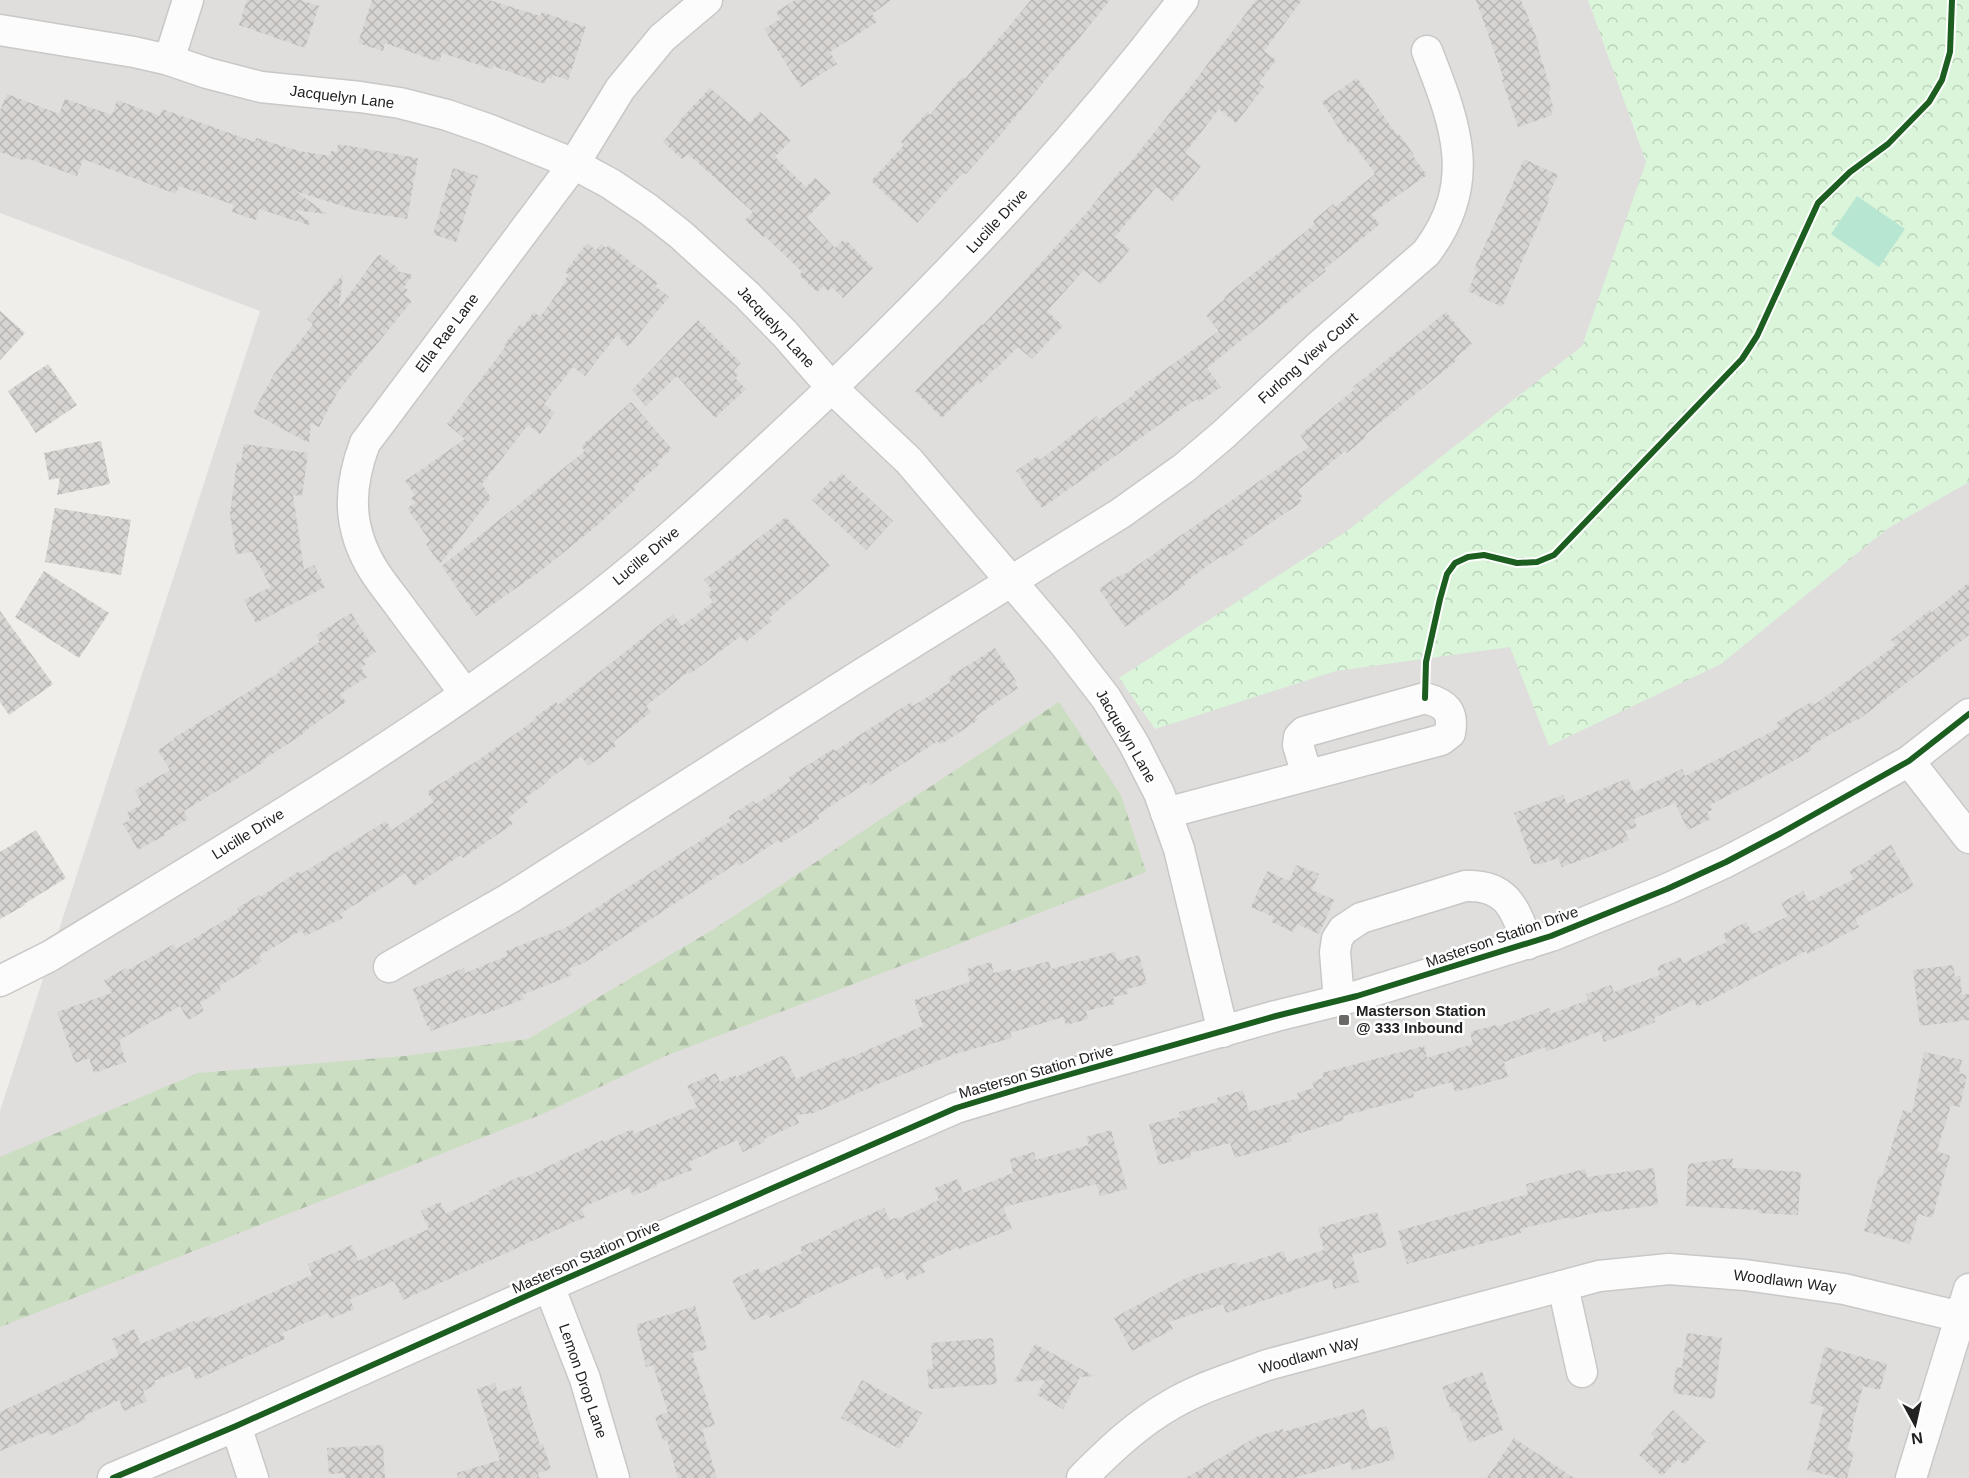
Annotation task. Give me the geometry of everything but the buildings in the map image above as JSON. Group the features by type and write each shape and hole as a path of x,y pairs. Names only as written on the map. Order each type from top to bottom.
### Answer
{"street":[{"path":"170,60 188,0"},
{"name":"Ella Rae Lane","path":"465,693 374,571 361,546 352,504 353,481 357,464 365,443 574,165 620,89 662,38 707,0"},
{"name":"Lucille Drive","path":"0,981 50,956 402,738 577,614 645,559 708,504 832,388 947,274 1023,195 1141,55 1183,0"},
{"name":"Jacquelyn Lane","path":"0,30 134,52 170,60 207,73 261,87 400,103 447,115 574,165 611,184 689,242 747,295 832,388 909,461 1012,582 1106,698 1138,751 1159,793 1179,849 1222,1032"},
{"name":"Furlong View Court","path":"389,967 510,898 862,674 1121,513 1184,468 1223,435 1319,346 1426,253 1439,236 1450,215 1459,172 1458,148 1445,96 1427,51"},
{"name":"Masterson Station Drive","path":"113,1478 956,1108 1528,944 1667,889 1781,833 1909,760 1969,714"},
{"path":"1909,760 1969,838"},
{"path":"1166,813 1307,775"},
{"path":"1339,1000 1335,952 1337,939 1343,930 1362,918 1465,886 1488,888 1506,898 1513,906 1528,944"},
{"name":"Woodlawn Way","path":"1082,1478 1119,1441 1147,1420 1174,1403 1217,1384 1267,1365 1599,1276 1669,1269 1745,1275 1844,1289 1965,1318"},
{"name":"Lemon Drop Lane","path":"549,1286 585,1379 614,1478"},
{"path":"1563,1286 1582,1371"},
{"path":"1911,1478 1965,1318 1969,1289"},
{"path":"236,1425 253,1478"}],"shaded area":[{"path":"0,0 1969,0 1969,1478 0,1478 0,1111 260,311 0,213"}],"green space":[{"path":"1588,0 1969,0 1969,482 1887,529 1721,664 1549,746 1510,647 1336,671 1155,729 1119,678 1347,531 1582,346 1646,162"},
{"path":"1857,196 1905,229 1879,267 1831,234"},
{"path":"1059,702 1121,795 1146,872 663,1057 545,1113 0,1327 0,1157 198,1073 405,1056 528,1039 714,929"}],"cycle path":[{"path":"1425,698 1426,662 1447,574 1455,563 1468,557 1484,555 1517,563 1537,562 1554,555 1742,359 1757,336 1818,203 1850,172 1888,144 1929,102 1942,80 1950,52 1952,0"},
{"path":"113,1478 236,1426 956,1108 1276,1016 1357,996 1551,936 1667,889 1781,833 1909,761 1969,714"}],"place":[{"name":"Masterson Station @ 333 Inbound","path":"1344,1020"}]}
